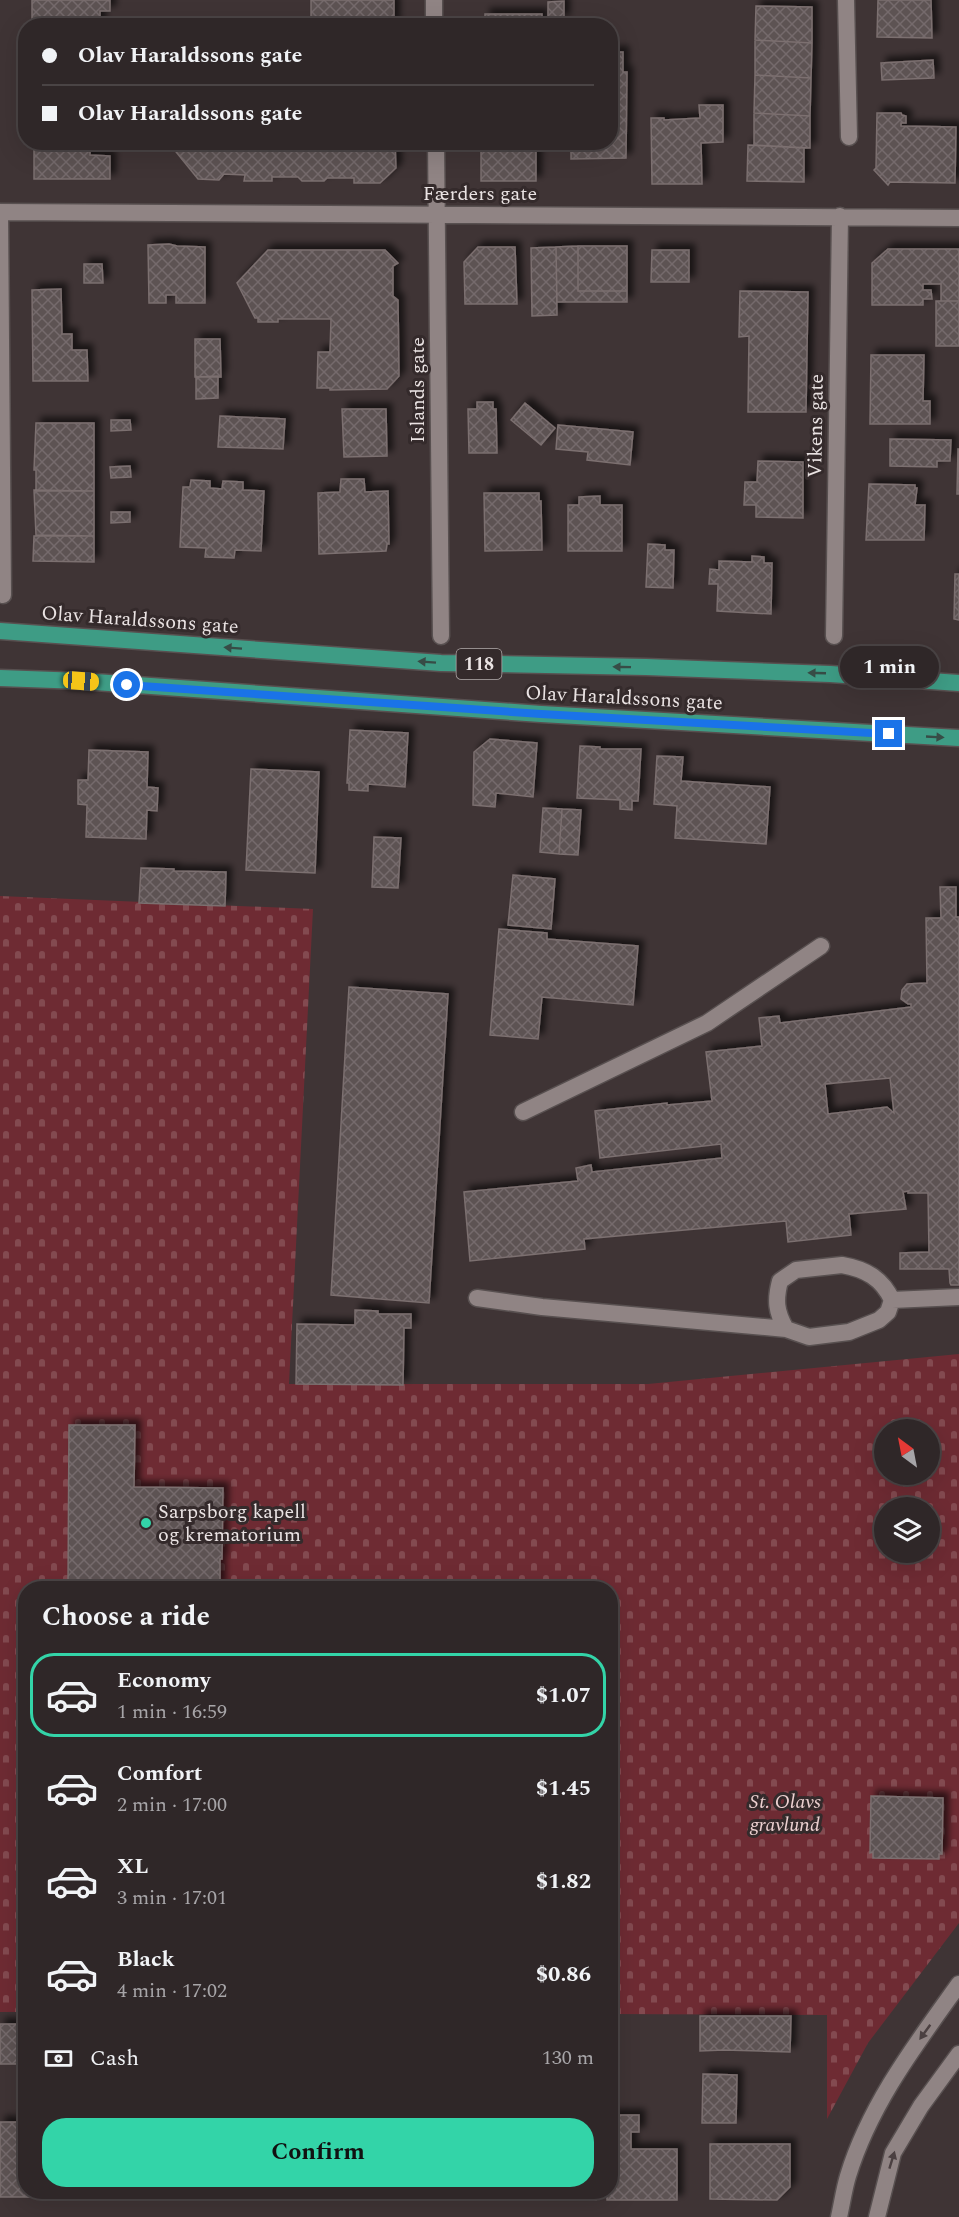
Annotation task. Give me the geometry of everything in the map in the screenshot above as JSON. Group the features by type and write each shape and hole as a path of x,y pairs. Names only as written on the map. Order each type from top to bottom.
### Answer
{"main road":[{"name":"Olav Haraldssons gate","path":"0,631 441,663 830,674 959,683"},
{"name":"Olav Haraldssons gate","path":"0,678 93,682 541,714 959,738"}],"street":[{"path":"434,0 434,18"},
{"path":"846,0 849,137"},
{"name":"Islands gate","path":"436,150 441,636"},
{"path":"0,212 3,595"},
{"name":"Færders gate","path":"0,212 959,218"},
{"name":"Vikens gate","path":"834,636 840,216"},
{"path":"523,1112 707,1023 821,946"},
{"path":"477,1298 542,1307 786,1329 809,1337 849,1332 879,1320 888,1312 892,1300 887,1290 875,1277 860,1268 843,1265 796,1270 780,1281 775,1298 778,1315 786,1329"},
{"path":"892,1300 959,1297"},
{"path":"839,2217 848,2176 880,2101 905,2058 959,1984"},
{"path":"878,2217 893,2153 921,2106 959,2054"}],"green space":[{"name":"St. Olavs gravlund","path":"0,896 313,909 289,1384 648,1384 959,1354 959,1923 868,2043 827,2119 827,2015 618,2014 618,1581 18,1581 18,2012 0,2012"}],"building":[{"path":"32,0 110,0 110,11 100,11 100,18 32,18"},
{"path":"311,0 394,0 394,18 311,18"},
{"path":"878,0 931,0 932,38 877,37"},
{"path":"564,1 564,18 548,18 548,2"},
{"path":"756,6 812,7 812,43 755,40"},
{"path":"485,14 542,14 542,18 485,18"},
{"path":"755,40 812,43 811,78 755,75"},
{"path":"618,52 623,52 623,72 627,72 626,158 571,159 571,150 618,150"},
{"path":"933,60 934,78 882,80 881,63"},
{"path":"755,75 811,78 810,116 754,113"},
{"path":"699,105 723,105 723,142 701,143 702,184 652,184 651,118 664,118 664,120 700,118"},
{"path":"754,113 810,116 810,148 754,145"},
{"path":"877,113 901,113 906,116 906,123 901,123 901,126 956,127 955,183 890,182 888,185 874,170 876,168"},
{"path":"748,145 804,148 804,182 747,181"},
{"path":"34,150 90,150 90,155 110,156 110,179 34,179"},
{"path":"174,150 395,150 396,168 380,183 354,183 354,178 302,181 298,177 272,177 272,181 244,181 245,175 224,174 219,180 198,179"},
{"path":"481,150 536,150 536,181 481,181"},
{"path":"148,245 205,247 205,303 176,303 176,295 166,295 166,303 149,303"},
{"path":"578,246 578,291 627,291 627,302 557,302 556,247"},
{"path":"578,246 627,246 627,291 578,291"},
{"path":"478,247 515,247 517,304 465,304 464,262"},
{"path":"556,247 557,315 532,316 531,248"},
{"path":"888,249 959,249 959,301 941,301 941,284 923,284 923,290 931,290 932,299 923,299 923,305 872,305 872,263"},
{"path":"268,250 385,250 398,263 393,266 393,296 398,300 399,376 387,389 330,390 330,388 317,388 318,352 330,352 331,319 278,319 278,322 258,322 258,318 255,318 237,283"},
{"path":"652,250 689,250 689,282 651,282"},
{"path":"84,264 102,264 103,283 84,283"},
{"path":"61,289 62,334 72,334 72,350 87,350 88,381 33,381 32,290"},
{"path":"740,291 808,292 806,412 748,412 749,336 739,337"},
{"path":"936,301 959,301 959,346 936,346"},
{"path":"195,339 220,339 221,377 195,377"},
{"path":"871,355 924,355 923,401 930,401 930,424 870,424"},
{"path":"218,376 218,398 196,399 196,377"},
{"path":"477,402 493,402 493,409 496,409 497,453 469,453 468,409 477,409"},
{"path":"525,403 555,428 541,445 511,420"},
{"path":"342,409 386,409 387,456 344,457"},
{"path":"220,416 285,419 283,449 218,447"},
{"path":"111,420 130,420 131,430 111,431"},
{"path":"36,423 94,423 94,491 36,491 36,470 34,470"},
{"path":"558,425 633,432 630,465 587,460 588,452 556,449"},
{"path":"890,439 951,440 950,461 937,461 937,467 890,466"},
{"path":"958,449 959,494 957,494"},
{"path":"758,461 803,462 803,518 756,517 756,505 744,505 745,482 757,482"},
{"path":"130,466 131,477 111,478 110,467"},
{"path":"341,479 364,479 365,492 388,491 389,544 387,544 386,551 319,554 318,493 340,492"},
{"path":"191,480 210,481 210,488 222,489 223,481 243,482 243,490 264,491 261,551 235,550 234,558 205,557 206,548 180,547 183,487 190,487"},
{"path":"869,484 915,485 917,488 915,505 925,505 924,540 866,540"},
{"path":"34,490 94,491 94,536 36,535"},
{"path":"484,493 539,493 542,550 485,551"},
{"path":"600,496 600,505 622,505 622,551 568,551 568,505 579,505 579,497"},
{"path":"111,512 130,512 130,522 111,523"},
{"path":"34,536 94,536 94,562 33,561"},
{"path":"648,544 665,545 665,550 674,550 673,588 646,587"},
{"path":"752,556 764,557 764,563 772,563 771,614 717,611 718,584 709,584 710,569 719,570 719,561 752,562"},
{"path":"955,574 959,574 959,620 954,619"},
{"path":"350,730 408,733 405,787 368,784 368,791 349,790 349,783 347,783"},
{"path":"490,739 537,743 533,797 496,793 495,807 473,805 474,752"},
{"path":"580,746 600,747 600,749 641,749 638,801 632,801 632,810 620,809 620,800 577,798"},
{"path":"89,750 148,752 147,787 158,788 157,811 147,810 146,839 86,837 87,805 78,804 78,780 88,780"},
{"path":"657,756 683,757 681,781 770,787 766,844 675,838 677,806 654,804"},
{"path":"251,769 319,772 315,873 246,870"},
{"path":"543,808 562,809 559,854 540,852"},
{"path":"562,809 581,810 578,855 559,854"},
{"path":"374,837 401,838 398,888 372,887"},
{"path":"141,868 226,872 225,906 139,903"},
{"path":"513,875 555,879 551,929 508,925"},
{"path":"940,887 956,887 956,917 959,917 959,1285 951,1285 949,1269 900,1269 900,1253 929,1252 928,1193 908,1193 908,1191 903,1192 906,1209 849,1214 851,1235 788,1242 786,1221 584,1239 585,1249 470,1261 464,1192 578,1181 576,1168 591,1165 592,1172 722,1158 721,1144 600,1158 595,1111 667,1103 667,1105 712,1101 706,1052 762,1046 759,1018 779,1016 780,1023 911,1007 911,1004 901,999 902,990 907,984 927,983 926,918 941,918","holes":["890,1078 894,1113 887,1107 828,1114 825,1084"]},
{"path":"499,929 547,933 547,939 638,946 633,1005 542,997 538,1039 490,1035"},
{"path":"349,987 448,994 429,1303 331,1295"},
{"path":"355,1310 378,1311 378,1314 411,1314 411,1328 404,1328 403,1385 296,1384 297,1324 355,1325"},
{"name":"Sarpsborg kapell og krematorium","path":"69,1425 135,1425 134,1487 223,1488 220,1581 68,1581"},
{"path":"871,1796 943,1798 942,1854 939,1854 939,1859 873,1858 873,1852 870,1853"},
{"path":"700,2016 791,2016 790,2052 700,2051"},
{"path":"0,2024 18,2024 18,2064 0,2064"},
{"path":"703,2074 737,2075 736,2123 702,2123"},
{"path":"618,2115 639,2115 639,2132 631,2132 631,2149 677,2149 677,2200 607,2200 618,2199"},
{"path":"0,2122 18,2122 18,2197 0,2197"},
{"path":"710,2144 790,2144 790,2187 777,2200 710,2199"},
{"path":"540,2199 596,2199 596,2200"}],"place":[{"name":"Sarpsborg kapell og krematorium","path":"146,1523"}],"route":[{"path":"127,685 541,714 889,734"}]}
